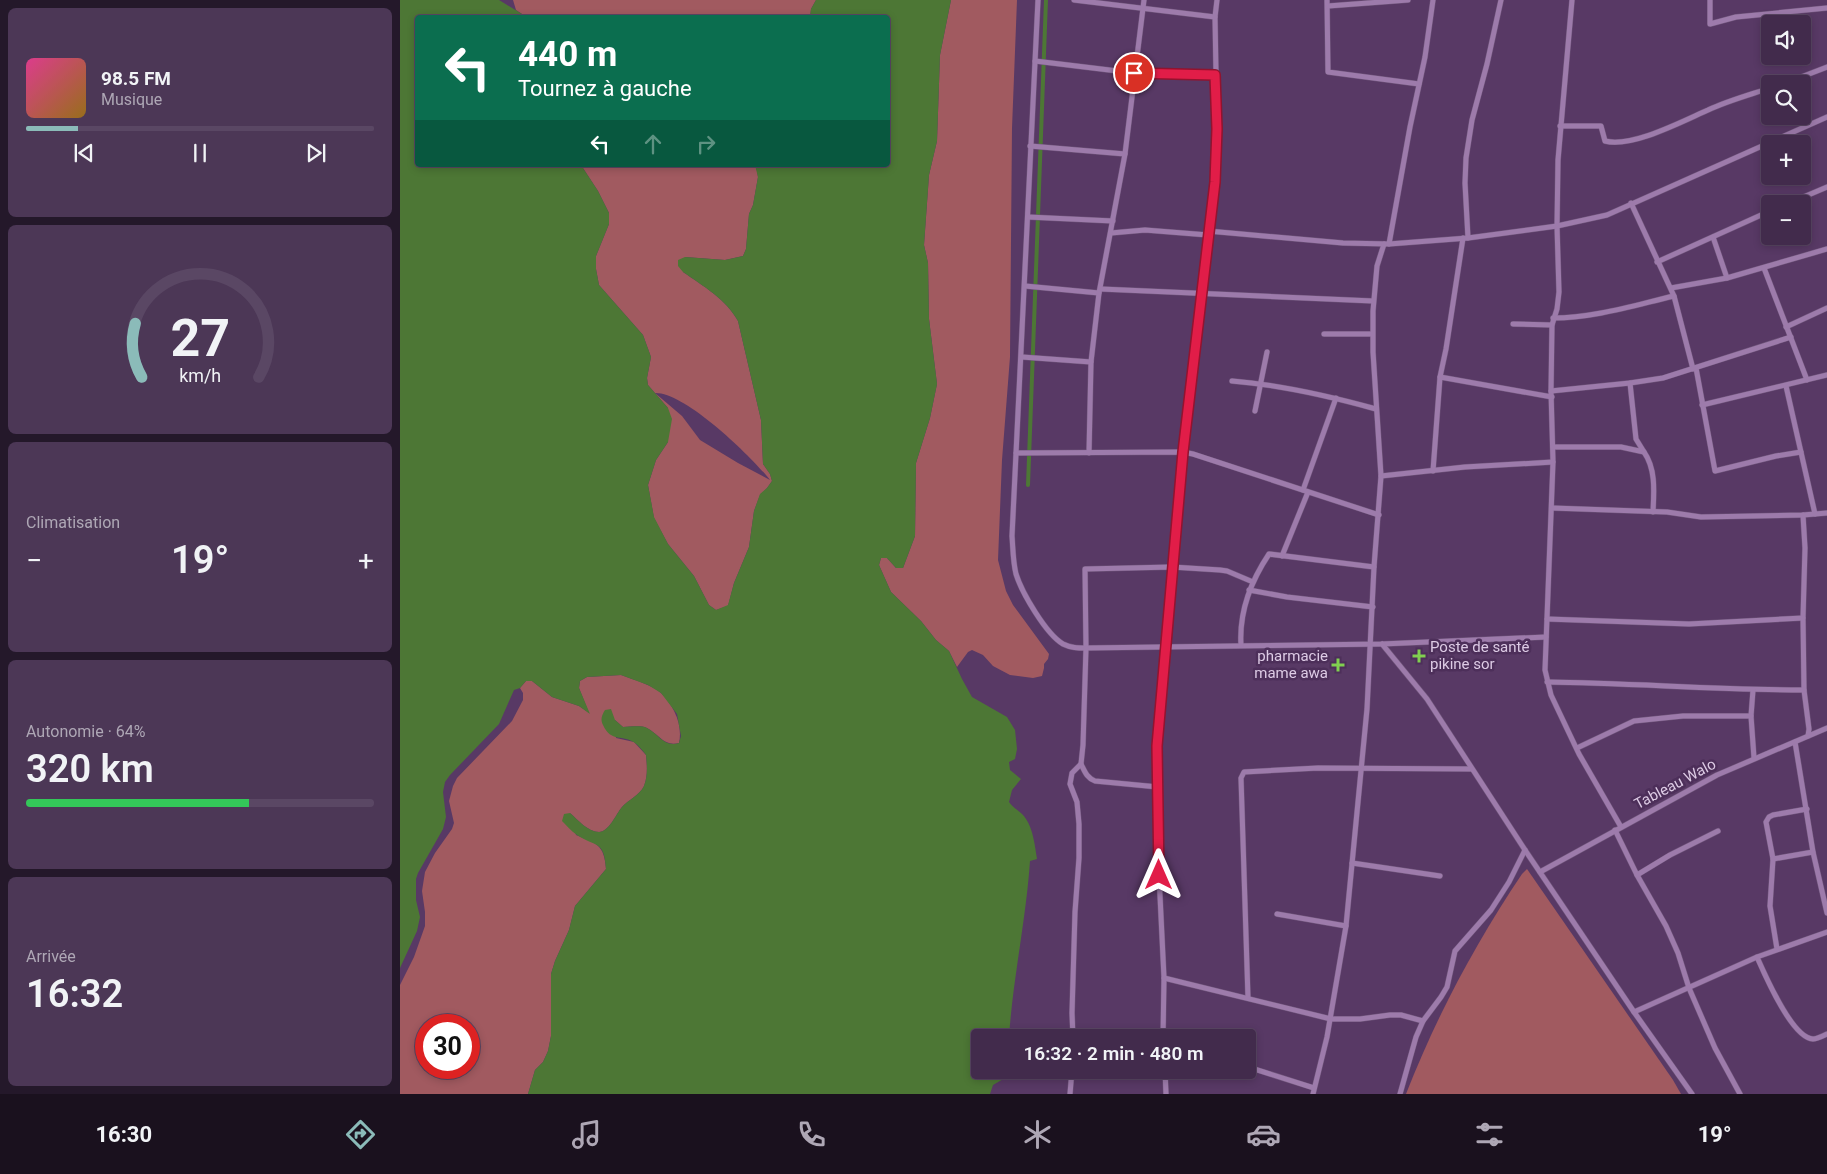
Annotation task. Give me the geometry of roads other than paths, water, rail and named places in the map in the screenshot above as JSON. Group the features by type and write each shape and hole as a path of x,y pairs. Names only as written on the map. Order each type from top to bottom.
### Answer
{"street":[{"path":"1038,0 1012,536 1014,564 1021,588 1035,612 1060,642 1070,647 1086,648 1382,644 1546,637"},
{"path":"1074,0 1215,18"},
{"path":"1089,453 1091,362 1100,291 1125,154 1144,0"},
{"path":"1163,1029 1164,978 1159,875 1157,746 1183,452 1216,164 1215,18 1217,0"},
{"path":"1408,0 1327,3 1328,72 1419,84"},
{"path":"1256,1070 1313,1091 1331,1019 1346,926 1367,709 1374,567 1379,515 1381,476 1372,334 1373,300 1377,266 1386,244 1419,84 1433,0"},
{"path":"1434,471 1440,377 1466,238 1466,158 1472,120 1501,0"},
{"path":"1572,0 1560,126 1557,226 1559,275 1558,302 1552,325 1551,394 1553,462 1545,663 1547,682 1551,695 1577,748 1621,827"},
{"path":"1710,0 1710,24 1736,17 1827,8"},
{"path":"1035,61 1134,73 1215,75"},
{"path":"1806,75 1827,67"},
{"path":"1560,126 1601,126 1605,141 1620,142 1655,133 1708,110 1761,91"},
{"path":"1111,234 1145,230 1386,244 1466,238 1557,226 1607,214 1827,118"},
{"path":"1030,146 1125,154"},
{"path":"1808,195 1827,187"},
{"path":"1631,203 1674,296 1695,368 1715,471 1801,452"},
{"path":"1657,262 1761,215"},
{"path":"1028,217 1113,221"},
{"path":"1713,237 1727,278"},
{"path":"1671,288 1727,278 1827,249"},
{"path":"1764,268 1807,380"},
{"path":"1025,286 1100,291 1201,292 1290,298 1373,300"},
{"path":"1553,318 1570,318 1618,310 1674,296"},
{"path":"1786,327 1827,308"},
{"path":"1513,324 1552,325"},
{"path":"1324,334 1372,334"},
{"path":"1440,377 1551,394 1663,378 1791,337"},
{"path":"1255,411 1267,352"},
{"path":"1022,357 1091,362"},
{"path":"1702,405 1827,375"},
{"path":"1232,381 1261,383 1314,392 1376,408"},
{"path":"1630,383 1636,439 1648,457 1653,475 1653,512"},
{"path":"1786,386 1815,514"},
{"path":"1282,556 1306,491 1336,398"},
{"path":"1553,448 1621,447 1644,452"},
{"path":"1016,453 1183,452 1198,455 1379,515"},
{"path":"1381,476 1493,465 1553,462"},
{"path":"1552,508 1668,512 1702,517 1827,513"},
{"path":"1803,515 1805,548 1803,618 1804,690 1809,729 1808,736"},
{"path":"1241,645 1241,634 1249,590 1269,554 1374,567"},
{"path":"1158,787 1095,781 1090,779 1085,773 1081,764 1086,648 1086,569 1172,567 1227,571 1253,582"},
{"path":"1249,590 1286,597 1373,607"},
{"path":"1547,619 1689,624 1803,618"},
{"path":"1382,644 1427,700 1525,850 1634,1012 1692,1094"},
{"path":"1547,682 1619,683 1752,690 1804,690"},
{"path":"1752,690 1751,716 1754,758"},
{"path":"1577,748 1634,721 1684,716 1751,716"},
{"name":"Tableau Walo","path":"1540,872 1717,775 1827,728"},
{"path":"1795,742 1813,852 1827,914"},
{"path":"1073,1029 1079,811 1075,794 1070,784 1072,773 1081,764"},
{"path":"1248,998 1242,774 1249,770 1472,769"},
{"path":"1777,949 1770,906 1773,859 1766,822 1769,817 1807,809"},
{"path":"1615,830 1637,875 1666,926 1678,953 1689,988 1715,1048 1740,1094"},
{"path":"1637,875 1670,854 1718,831"},
{"path":"1400,1094 1413,1045 1423,1021 1447,987 1455,951 1491,910 1509,882 1525,850"},
{"path":"1773,859 1813,852"},
{"path":"1352,863 1440,876"},
{"path":"1277,914 1346,926"},
{"path":"1634,1012 1757,957 1827,932"},
{"path":"1757,957 1776,997 1792,1024 1809,1038 1814,1039 1827,1034"},
{"path":"1164,978 1331,1019 1360,1019 1401,1015 1423,1021"},
{"path":"1070,1094 1071,1079"},
{"path":"1165,1079 1166,1094"}],"waterway":[{"path":"1028,485 1046,0"}],"place":[{"name":"Poste de santé pikine sor","path":"1419,656"},
{"name":"pharmacie mame awa","path":"1338,665"}]}
